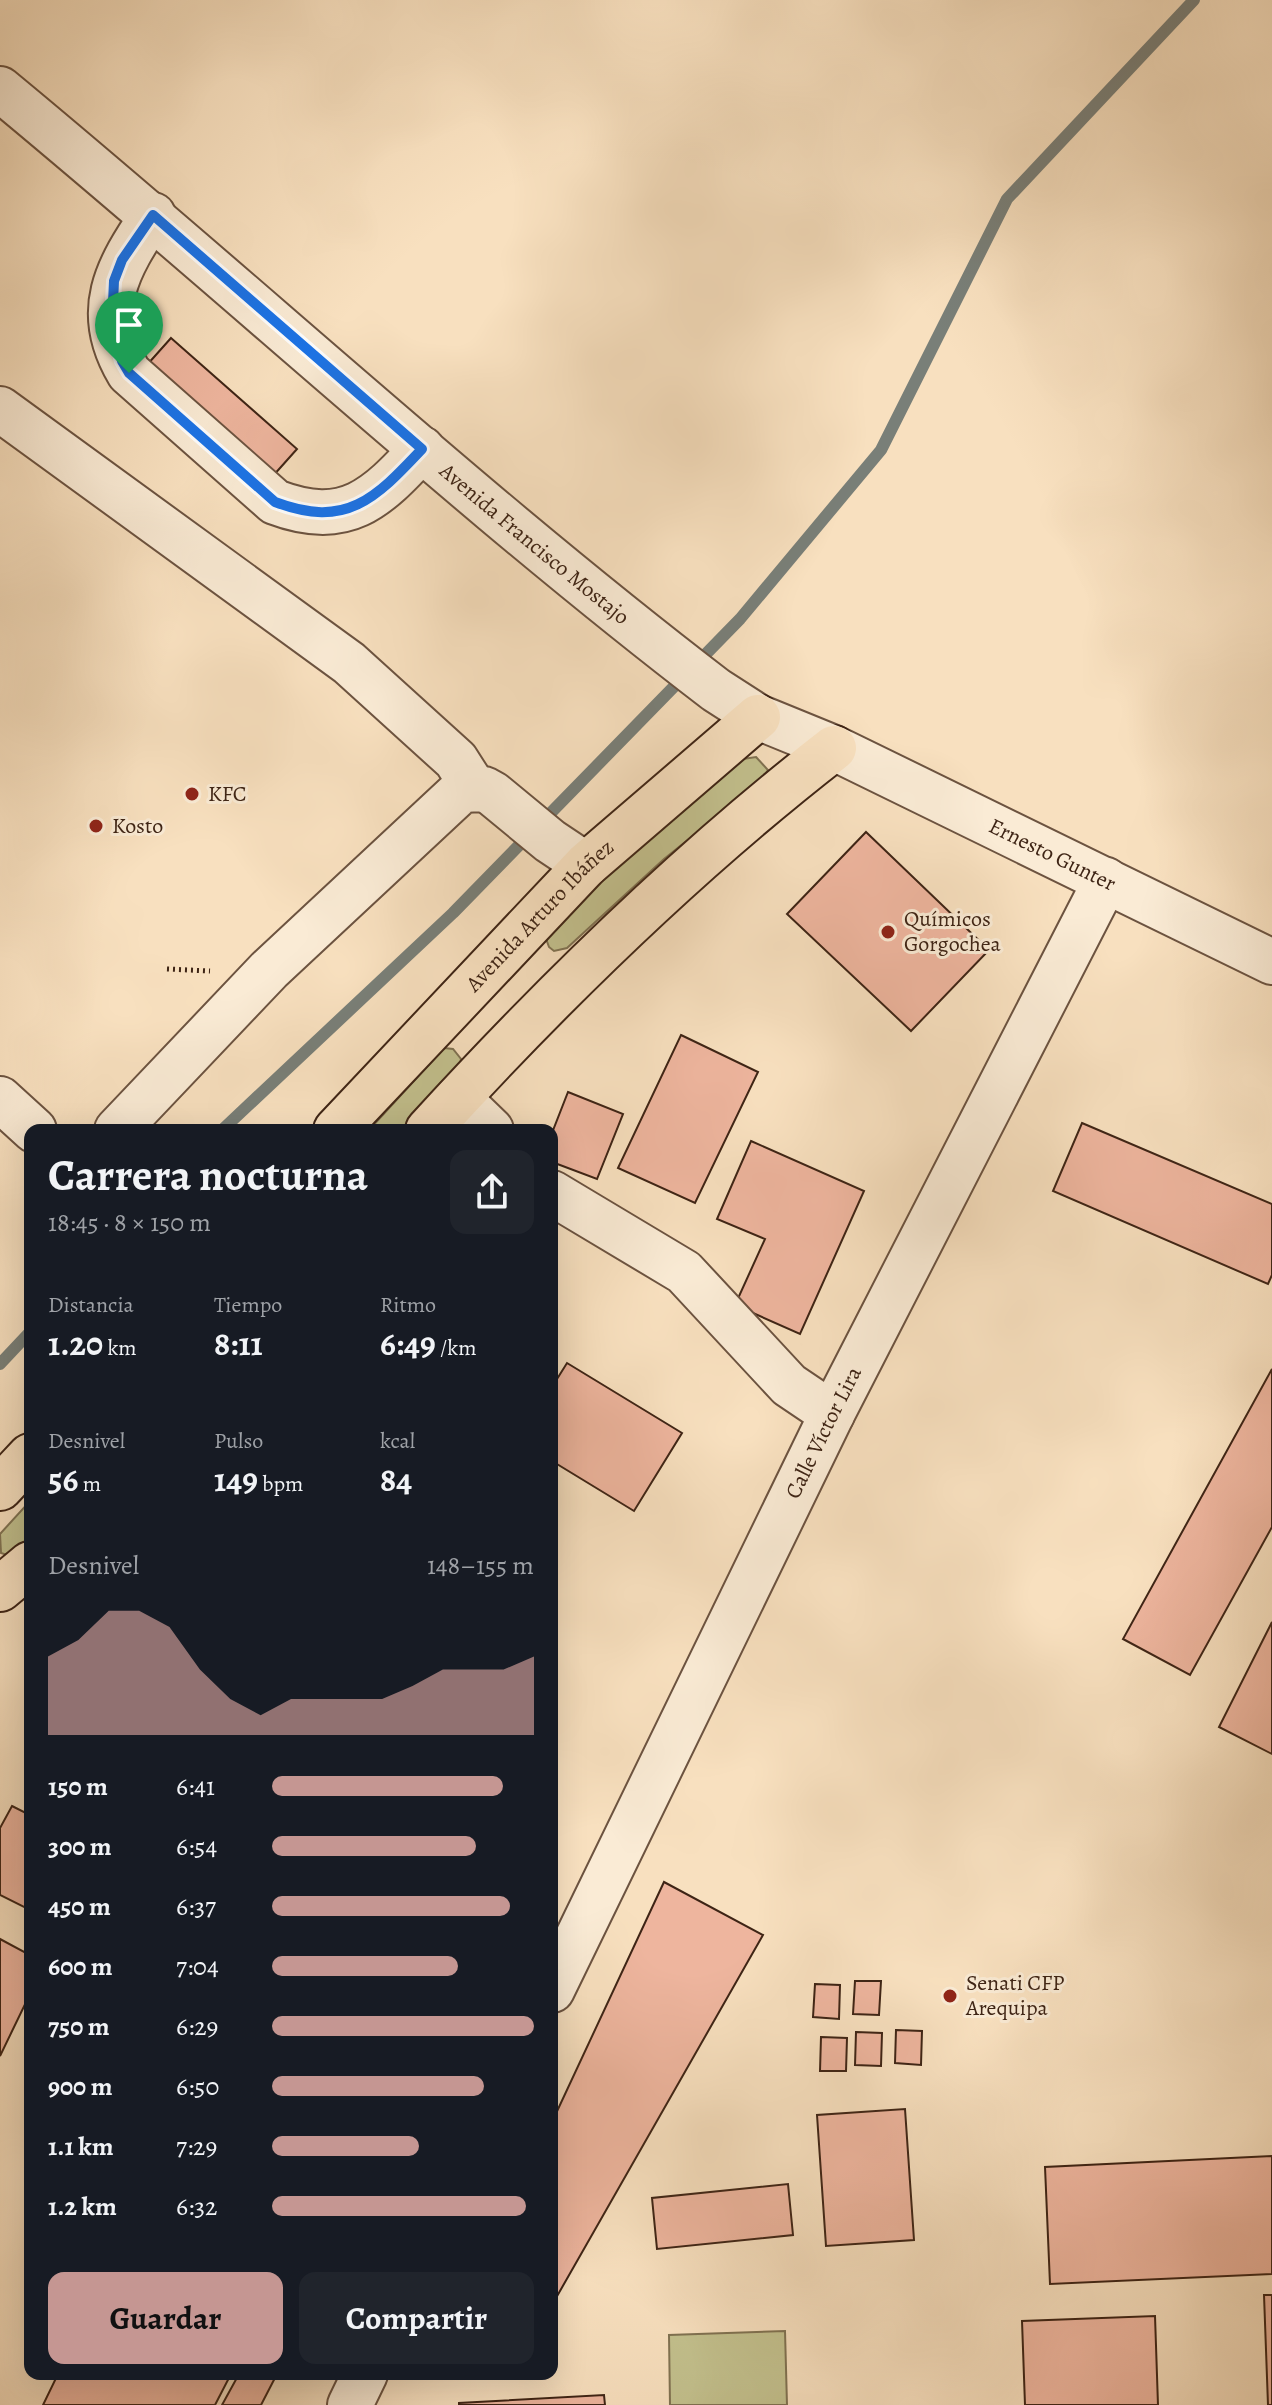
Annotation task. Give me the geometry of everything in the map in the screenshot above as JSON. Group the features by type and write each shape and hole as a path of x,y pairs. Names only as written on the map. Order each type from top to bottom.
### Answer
{"main road":[{"name":"Avenida Arturo Ibáñez","path":"342,1124 586,865 758,717"},
{"path":"434,1124 534,1015 703,857 834,748"},
{"path":"483,973 534,1015"},
{"path":"0,1488 24,1462"},
{"path":"0,1589 24,1569"}],"street":[{"name":"Avenida Francisco Mostajo","path":"0,89 153,215 422,449 653,642 716,690 758,717 834,748"},
{"path":"153,215 122,260 114,281 112,325 122,361 129,373 275,502 302,512 325,514 349,510 389,485 422,449"},
{"path":"0,409 349,663 456,760 484,791 586,865"},
{"name":"Ernesto Gunter","path":"834,748 1272,962"},
{"path":"123,1124 269,970 462,790 484,791"},
{"name":"Calle Víctor Lira","path":"558,1978 832,1414 1106,880"},
{"path":"458,1098 485,1124"},
{"path":"0,1099 27,1124"},
{"path":"558,1197 684,1272 789,1385 832,1414"},
{"path":"350,2405 362,2380"}],"shaded area":[{"path":"756,757 768,770 760,782 664,859 567,948 554,951 549,947 544,933 648,837 743,759"},
{"path":"444,1048 453,1049 461,1059 459,1068 408,1124 374,1124"},
{"path":"24,1508 24,1545 10,1556 1,1553 0,1534"},
{"path":"785,2331 787,2405 670,2405 669,2335"}],"building":[{"path":"171,338 297,449 272,477 146,366"},
{"name":"Químicos Gorgochea","path":"866,832 989,950 911,1031 787,914"},
{"path":"681,1035 758,1072 695,1203 618,1168"},
{"path":"568,1092 623,1114 597,1179 558,1164 558,1124 556,1124"},
{"path":"1082,1123 1272,1204 1272,1275 1268,1284 1053,1191"},
{"path":"751,1141 864,1191 800,1334 735,1305 765,1239 717,1219"},
{"path":"567,1363 682,1433 634,1511 558,1465 558,1377"},
{"path":"1272,1369 1272,1527 1190,1675 1123,1639"},
{"path":"1272,1622 1272,1754 1219,1727"},
{"path":"12,1806 24,1812 24,1907 0,1895 0,1828"},
{"path":"664,1882 763,1935 558,2294 558,2109"},
{"path":"0,1939 24,1952 24,2006 0,2056"},
{"path":"855,1981 881,1981 879,2015 853,2014"},
{"path":"815,1984 840,1985 839,2019 813,2017"},
{"path":"896,2030 922,2031 921,2065 895,2063"},
{"path":"856,2032 882,2033 881,2066 855,2065"},
{"path":"821,2037 847,2038 846,2071 820,2071"},
{"path":"905,2109 914,2240 826,2246 817,2115"},
{"path":"1272,2156 1272,2274 1050,2284 1045,2167"},
{"path":"788,2184 793,2235 657,2249 652,2198"},
{"path":"1264,2295 1272,2295 1272,2405 1268,2405"},
{"path":"1155,2316 1158,2405 1025,2405 1022,2321"},
{"path":"55,2380 228,2380 215,2405 43,2405"},
{"path":"236,2380 274,2380 261,2405 222,2405"},
{"path":"604,2395 605,2405 459,2405 459,2403"}],"waterway":[{"path":"228,1124 453,913 740,619 881,450 1007,199 1194,0"},
{"path":"0,1364 24,1338"}],"place":[{"name":"KFC","path":"192,794"},
{"name":"Kosto","path":"96,826"},
{"name":"Químicos Gorgochea","path":"888,932"},
{"name":"Senati CFP Arequipa","path":"950,1996"}],"route":[{"path":"153,215 422,449 389,485 349,510 325,514 302,512 275,502 129,373 115,342 112,325 114,281 122,260 153,215"}]}
